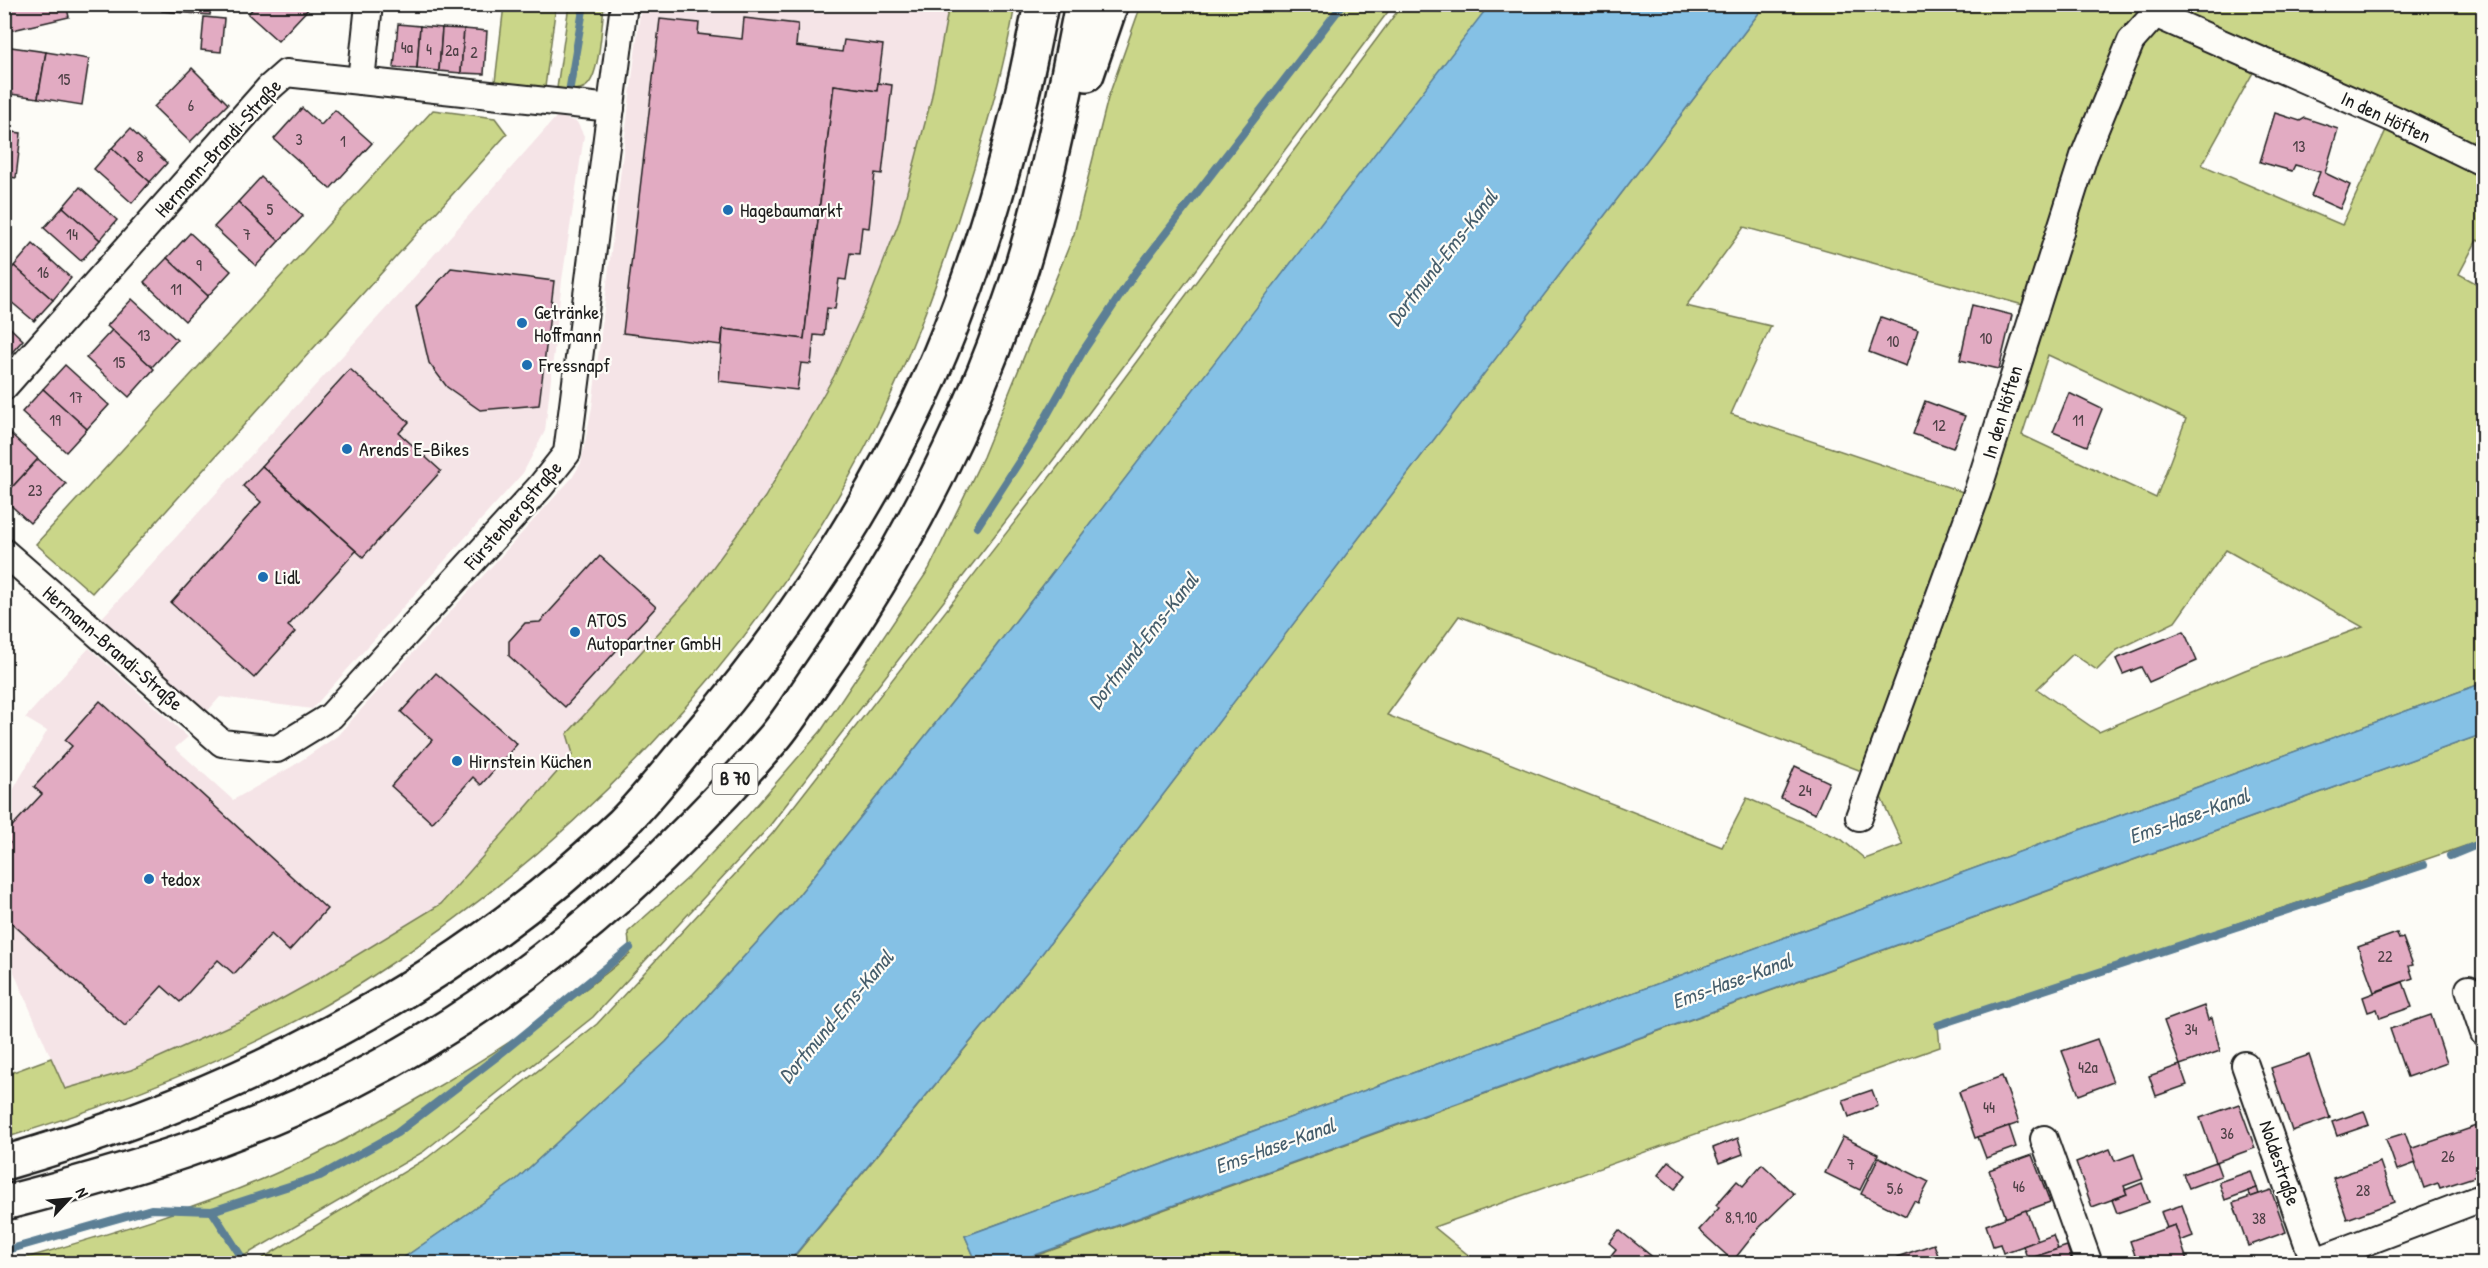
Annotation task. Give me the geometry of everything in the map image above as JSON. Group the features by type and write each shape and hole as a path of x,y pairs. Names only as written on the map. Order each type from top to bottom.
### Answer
{"highway":[{"path":"4,1162 65,1145 174,1105 254,1071 340,1029 428,977 531,902 624,822 734,694 784,629 826,567 896,449 940,352 978,251 1022,105 1041,4"},
{"name":"B 70","path":"4,1203 175,1156 273,1117 355,1080 461,1019 553,951 661,858 776,735 864,611 938,475 987,364 1021,269 1040,203 1062,108 1082,4"},
{"path":"1001,323 1045,246 1091,55 1111,4"}],"street":[{"path":"361,81 369,4"},
{"name":"Fürstenbergstraße","path":"222,743 278,749 331,716 540,487 567,453 624,4"},
{"name":"In den Höften","path":"1859,817 1977,493 2084,156 2131,41 2153,9 2394,119 2484,163"},
{"name":"Hermann-Brandi-Straße","path":"4,387 269,88 286,73 611,108"},
{"name":"Hermann-Brandi-Straße","path":"4,552 222,743"},
{"path":"2469,989 2484,1033"},
{"name":"Noldestraße","path":"2245,1065 2313,1263 2484,1197"},
{"path":"2044,1139 2089,1263"}],"shaded area":[{"path":"641,5 949,5 931,100 899,222 870,297 834,376 764,497 691,597 567,734 573,753 441,904 316,980 249,1017 131,1070 65,1090 12,968 5,960 5,804 47,731 25,718 89,648 188,737 175,748 233,800 293,766 337,736 572,478 581,463 592,407"},
{"path":"557,116 577,122 584,136 562,280 545,431 523,473 312,709 220,697 205,714 99,621 401,292"}],"green space":[{"path":"504,5 556,5 545,87 495,82"},
{"path":"569,5 604,5 594,73 585,87 575,90 557,88"},
{"path":"949,5 1015,5 989,117 936,284 882,415 821,526 769,602 712,676 650,746 584,812 514,873 441,930 365,981 280,1030 190,1072 98,1107 5,1138 5,1075 51,1058 65,1089 131,1070 249,1017 316,980 441,904 573,754 567,734 691,597 765,497 834,376 870,297 899,222 931,100"},
{"path":"1141,5 1393,5 1064,446 768,828 593,1017 423,1152 232,1263 9,1263 175,1212 272,1175 310,1157 448,1081 502,1047 554,1012 630,954 628,932 689,877 749,814 821,731 929,569 983,457 1074,234 1108,98"},
{"path":"1402,5 1490,5 984,662 790,906 666,1042 516,1180 396,1263 253,1264 427,1158 597,1024 773,833 1070,451"},
{"path":"1765,5 2483,5 2483,147 2265,51 2202,165 2342,225 2386,130 2483,174 2483,243 2477,240 2459,274 2483,287 2483,683 965,1236 977,1263 788,1264 1031,968","holes":["2075,147 1877,789 1903,845 1865,859 1841,839 1747,798 1722,847 1387,715 1459,616 1864,772 1963,492 1731,414 1771,326 1686,306 1744,227 2023,305","2048,355 2186,419 2156,498 2022,435","2226,550 2363,627 2245,670 2099,732 2037,689 2073,654 2097,670 2117,650 2175,622"]},
{"path":"433,110 495,118 507,134 92,593 36,544"},
{"path":"2483,734 2483,840 1938,1025 1940,1047 1434,1227 1478,1263 1013,1264"}],"water":[{"name":"Dortmund-Ems-Kanal","path":"1490,4 1765,5 1031,968 788,1263 396,1263 516,1180 666,1042 790,906 984,662"},
{"name":"Ems-Hase-Kanal","path":"2483,683 2483,734 1013,1263 977,1263 965,1236"}],"building":[{"path":"4,4 66,4 69,17 4,32"},
{"path":"85,4 133,4 132,9"},
{"path":"162,4 211,4 210,15 162,11"},
{"path":"257,4 309,4 311,6 278,41 248,14"},
{"path":"204,17 224,19 221,52 201,50"},
{"name":"Hagebaumarkt","path":"744,18 798,24 796,46 842,52 844,40 883,45 877,91 834,85 804,339 723,329 721,345 623,333 660,19 699,23 698,34 742,39"},
{"path":"398,24 420,26 417,69 394,68"},
{"path":"420,26 442,28 439,71 417,69"},
{"path":"442,28 464,29 461,73 439,71"},
{"path":"464,29 487,31 484,74 461,73"},
{"path":"4,46 46,52 38,98 4,93"},
{"path":"46,52 89,59 82,105 38,98"},
{"path":"192,68 228,104 190,142 154,107"},
{"path":"878,83 892,85 882,174 875,173 869,228 862,227 859,254 850,253 846,280 839,279 835,309 827,308 824,336 814,335 811,364 801,363 797,390 719,381 723,329 804,339 834,85 877,91"},
{"path":"302,108 321,125 335,110 372,143 330,189 274,139"},
{"path":"2275,113 2300,121 2305,118 2338,129 2325,173 2350,185 2340,209 2311,196 2320,172 2295,165 2292,171 2260,162"},
{"path":"130,129 167,163 150,182 112,148"},
{"path":"4,131 21,133 16,178 4,176"},
{"path":"112,148 150,182 132,203 94,169"},
{"path":"261,177 303,216 279,241 238,202"},
{"path":"80,187 117,220 100,240 63,207"},
{"path":"238,202 279,241 256,266 214,227"},
{"path":"63,207 100,240 81,261 44,228"},
{"path":"190,233 231,271 208,296 167,258"},
{"path":"33,244 71,278 53,300 14,266"},
{"path":"167,258 208,296 185,321 144,282"},
{"path":"14,266 53,300 34,321 4,296 4,277"},
{"path":"451,268 554,281 539,405 480,410 447,387 429,363 416,307"},
{"path":"132,299 177,340 152,367 107,326"},
{"path":"1972,305 2012,315 1999,369 1960,360"},
{"path":"1881,317 1918,330 1906,366 1869,352"},
{"path":"4,322 23,340 4,361"},
{"path":"112,330 154,369 129,397 86,358"},
{"path":"65,365 109,405 87,429 43,389"},
{"name":"Arends E-Bikes","path":"350,369 409,422 399,433 441,471 363,557 262,466"},
{"path":"43,389 87,429 66,452 22,412"},
{"path":"2069,393 2102,409 2087,446 2053,432"},
{"path":"1925,401 1965,416 1953,448 1913,434"},
{"path":"11,434 38,459 4,496 4,441"},
{"path":"38,459 66,484 30,523 4,499 4,496"},
{"name":"Lidl","path":"262,466 356,551 288,626 295,632 254,678 171,603 261,502 243,486"},
{"name":"ATOS Autopartner GmbH","path":"600,556 656,607 565,707 509,656 509,641 525,623 540,622"},
{"path":"2184,631 2197,661 2149,682 2141,667 2123,674 2116,659"},
{"name":"Hirnstein Küchen","path":"436,673 517,744 481,785 473,777 432,823 391,786 432,740 401,712"},
{"name":"tedox","path":"100,701 327,909 289,951 271,934 234,974 218,960 180,1002 162,986 125,1026 4,916 4,850 10,843 4,835 42,794 34,787 72,746 65,740"},
{"path":"1795,766 1829,782 1815,814 1781,798"},
{"path":"2397,933 2399,939 2403,938 2413,965 2409,966 2413,978 2374,992 2358,947"},
{"path":"2403,982 2412,1007 2380,1018 2377,1009 2368,1012 2363,997"},
{"path":"2204,1006 2208,1020 2212,1018 2220,1051 2180,1065 2164,1021"},
{"path":"2431,1015 2447,1063 2407,1077 2390,1029"},
{"path":"2097,1039 2113,1082 2079,1095 2062,1051"},
{"path":"2309,1055 2330,1118 2292,1131 2271,1068"},
{"path":"2180,1065 2187,1085 2156,1096 2149,1076"},
{"path":"2002,1076 2019,1123 1975,1138 1959,1092"},
{"path":"1872,1090 1878,1106 1849,1117 1843,1100"},
{"path":"2239,1104 2255,1148 2216,1162 2200,1118"},
{"path":"2364,1111 2369,1125 2337,1136 2332,1122"},
{"path":"2009,1126 2016,1147 1986,1158 1978,1137"},
{"path":"2477,1126 2484,1146 2484,1167 2476,1170 2477,1176 2440,1188 2438,1183 2424,1188 2410,1149"},
{"path":"2405,1133 2416,1163 2397,1170 2386,1139"},
{"path":"1843,1137 1878,1154 1860,1190 1825,1173"},
{"path":"1738,1138 1743,1154 1719,1163 1713,1148"},
{"path":"2110,1149 2115,1161 2134,1154 2143,1179 2124,1186 2127,1194 2092,1207 2076,1162"},
{"path":"2032,1155 2050,1202 2006,1218 1989,1170"},
{"path":"1879,1157 1929,1182 1918,1203 1914,1201 1906,1216 1861,1194"},
{"path":"1669,1161 1686,1175 1675,1189 1658,1175"},
{"path":"2216,1162 2221,1176 2189,1188 2183,1174"},
{"path":"2380,1162 2394,1202 2347,1219 2333,1178"},
{"path":"1762,1164 1794,1194 1760,1227 1733,1261 1699,1230 1719,1208 1716,1205 1737,1181 1743,1186"},
{"path":"2251,1171 2257,1188 2225,1200 2219,1182"},
{"path":"2142,1183 2149,1202 2117,1213 2112,1200 2127,1194 2125,1190"},
{"path":"2257,1188 2259,1194 2251,1197 2248,1191"},
{"path":"2271,1190 2286,1232 2248,1246 2233,1203"},
{"path":"2182,1205 2193,1236 2180,1241 2175,1225 2167,1228 2161,1212"},
{"path":"2026,1210 2038,1241 2003,1253 2000,1244 1993,1246 1986,1225"},
{"path":"2175,1225 2188,1263 2138,1264 2130,1241"},
{"path":"1619,1230 1655,1259 1652,1264 1604,1264 1616,1249 1609,1243"},
{"path":"2053,1235 2058,1249 2028,1260 2023,1246"},
{"path":"1934,1244 1941,1264 1900,1264 1897,1257"},
{"path":"2067,1246 2073,1264 2033,1264 2031,1258"}],"waterway":[{"path":"568,98 584,4"},
{"path":"977,527 1033,440 1083,351 1135,273 1343,4"},
{"path":"2450,856 2484,842"},
{"path":"1938,1025 2424,865"},
{"path":"4,1251 151,1209 212,1211 320,1176 397,1133 499,1055 630,948"},
{"path":"212,1211 246,1264"}],"place":[{"name":"Hagebaumarkt","path":"728,210"},
{"name":"Getränke Hoffmann","path":"522,323"},
{"name":"Fressnapf","path":"527,365"},
{"name":"Arends E-Bikes","path":"347,449"},
{"name":"Lidl","path":"263,577"},
{"name":"ATOS Autopartner GmbH","path":"575,632"},
{"name":"Hirnstein Küchen","path":"457,761"},
{"name":"tedox","path":"149,879"}]}
